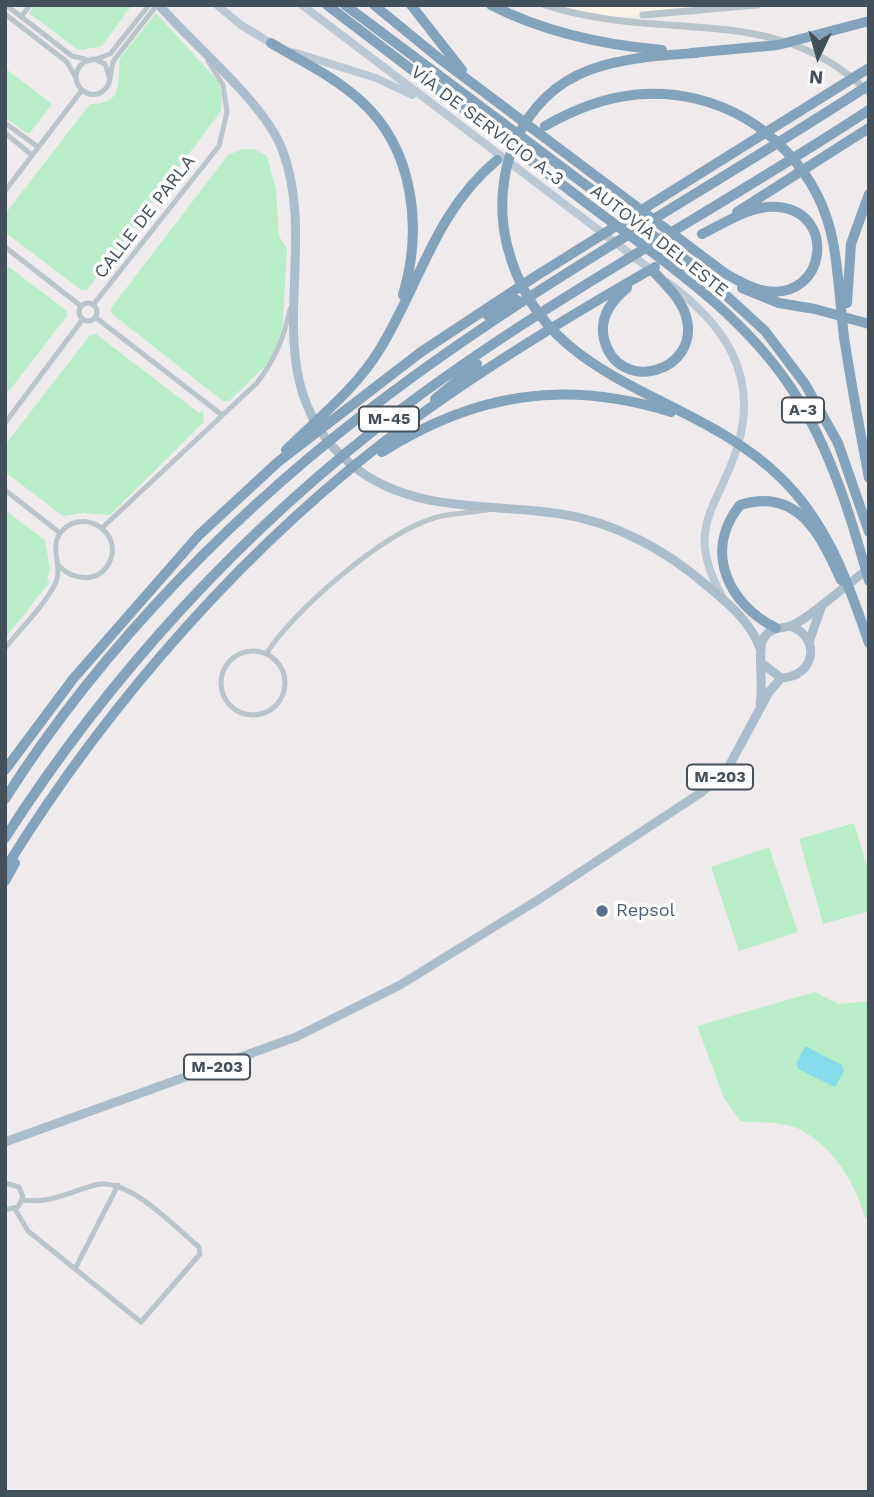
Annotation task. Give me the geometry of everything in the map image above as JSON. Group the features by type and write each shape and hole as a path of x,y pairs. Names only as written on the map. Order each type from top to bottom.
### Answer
{"highway":[{"name":"AUTOVÍA DEL ESTE","path":"327,5 680,274 757,344 794,394 825,451 854,526 869,581"},
{"name":"AUTOVÍA DEL ESTE","path":"345,5 694,266 765,331 805,384 838,443 869,533"},
{"path":"374,5 726,274 734,283 754,295 869,324"},
{"path":"411,5 455,63 480,88"},
{"path":"491,5 548,28 590,40 697,53"},
{"path":"869,21 778,45 611,62 571,78 553,90 527,120 507,164 502,200 511,259 530,302 566,345 600,370 731,439 779,475 817,522 841,564 869,643"},
{"path":"271,43 342,86 362,102 380,122 396,148 408,178 414,218 405,287 397,315"},
{"path":"5,770 73,679 199,535 278,461 421,352 547,269 869,68"},
{"name":"M-45","path":"5,799 85,689 172,587 233,526 312,454 392,391 549,284 869,85"},
{"path":"545,126 587,105 635,93 683,96 725,108 747,118 782,146 815,190 833,241 843,297 848,356 869,478"},
{"name":"M-45","path":"5,838 103,701 188,601 248,541 326,470 401,410 557,304 869,110"},
{"path":"655,269 677,297 686,315 688,335 681,354 671,365 643,373 627,370 615,362 607,350 602,332 612,301 702,234 869,128"},
{"path":"278,461 287,449 358,381 380,348 451,209 475,179 497,160"},
{"path":"843,297 851,244 869,194"},
{"path":"702,234 757,208 779,206 800,214 810,224 817,240 818,258 811,274 796,287 766,291 726,274"},
{"path":"409,423 564,320 655,269"},
{"path":"421,352 549,284"},
{"path":"5,862 77,761 200,614 273,538 469,370 557,304"},
{"path":"346,474 422,428 464,410 499,400 562,394 602,396 650,405 697,420"},
{"path":"776,628 745,607 730,586 722,555 724,529 731,515 740,505 756,500 783,503 804,518 821,540 863,626"},
{"path":"5,881 77,761"},
{"path":"5,869 29,830"}],"main road":[{"path":"158,5 240,89 281,146 292,181 297,231 292,300 294,349 304,401 318,429 334,449 377,483 401,494 424,500 495,509 561,514 629,535 674,561 726,602 752,629 760,648"},
{"path":"217,5 271,43 376,78 439,111"},
{"name":"VÍA DE SERVICIO A-3","path":"302,5 439,111 655,269 713,323 729,345 742,379 744,419 728,467 709,510 704,545 714,581 726,602"},
{"path":"760,648 763,638 776,628 790,626 869,569"},
{"path":"790,626 797,629 809,642 823,603"},
{"name":"M-203","path":"5,1142 296,1037 400,985 541,898 702,792 729,766 758,712 782,678 798,675 807,667 811,654 809,642"},
{"name":"M-203","path":"758,712 763,664 760,648"},
{"path":"763,664 782,678"}],"street":[{"path":"6,5 9,17 67,62 82,90 97,94 106,88 112,65 149,5"},
{"path":"9,17 19,5"},
{"path":"21,17 30,5"},
{"path":"75,78 80,65 110,54 158,5"},
{"path":"545,5 652,20 714,18"},
{"path":"618,17 757,5"},
{"path":"9,17 21,17 72,56 105,64 110,79"},
{"path":"793,33 827,51 850,70 869,93"},
{"name":"CALLE DE PARLA","path":"93,305 219,146 227,112 223,86 207,58"},
{"path":"5,191 82,90"},
{"path":"5,123 38,147"},
{"path":"5,133 32,155"},
{"path":"5,247 82,306 93,305 97,312 95,317 90,321 83,319 79,314 82,306"},
{"path":"102,528 257,383 274,361 285,336 292,300"},
{"path":"95,317 222,415"},
{"path":"5,423 83,319"},
{"path":"5,490 60,533"},
{"path":"266,654 276,637 353,565 389,537 435,517 495,509"},
{"path":"5,648 54,588 59,566 55,549 60,533 76,522 85,521 102,528 112,544 112,554 103,571 94,576 75,577 59,566"},
{"path":"257,652 266,654 282,668 285,678 281,699 265,713 244,714 227,702 221,685 222,676 238,655 257,652"},
{"path":"5,1183 19,1187 22,1200"},
{"path":"15,1209 28,1231 141,1322 200,1254 199,1247 133,1193 118,1185 96,1184 46,1201 22,1200"},
{"path":"75,1269 118,1185"},
{"path":"5,1210 15,1209 22,1200"}],"shaded area":[{"path":"545,5 757,5 618,17"}],"green space":[{"path":"35,5 132,5 101,47 78,50 29,13"},
{"path":"156,13 218,81 222,94 221,111 87,290 81,290 5,232 5,214 90,104 101,103 114,96 120,58"},
{"path":"5,68 52,104 30,133 26,133 5,117"},
{"path":"242,149 254,149 267,156 276,190 279,236 287,249 283,322 278,343 266,365 229,401 224,402 111,313 111,308 228,155"},
{"path":"5,264 66,310 67,316 5,396"},
{"path":"96,334 199,413 203,410 204,422 110,515 83,513 63,516 5,472 5,445 90,335"},
{"path":"5,510 45,540 50,569 47,580 50,582 5,638"},
{"path":"854,823 869,872 869,911 823,924 799,839"},
{"path":"769,847 798,932 739,951 711,867"},
{"path":"815,992 839,1004 869,1001 869,1217 865,1218 849,1179 822,1145 799,1129 740,1121 724,1098 697,1026"}],"water":[{"path":"805,1046 842,1065 844,1071 835,1087 798,1069 797,1062"}],"place":[{"name":"Repsol","path":"602,911"}]}
